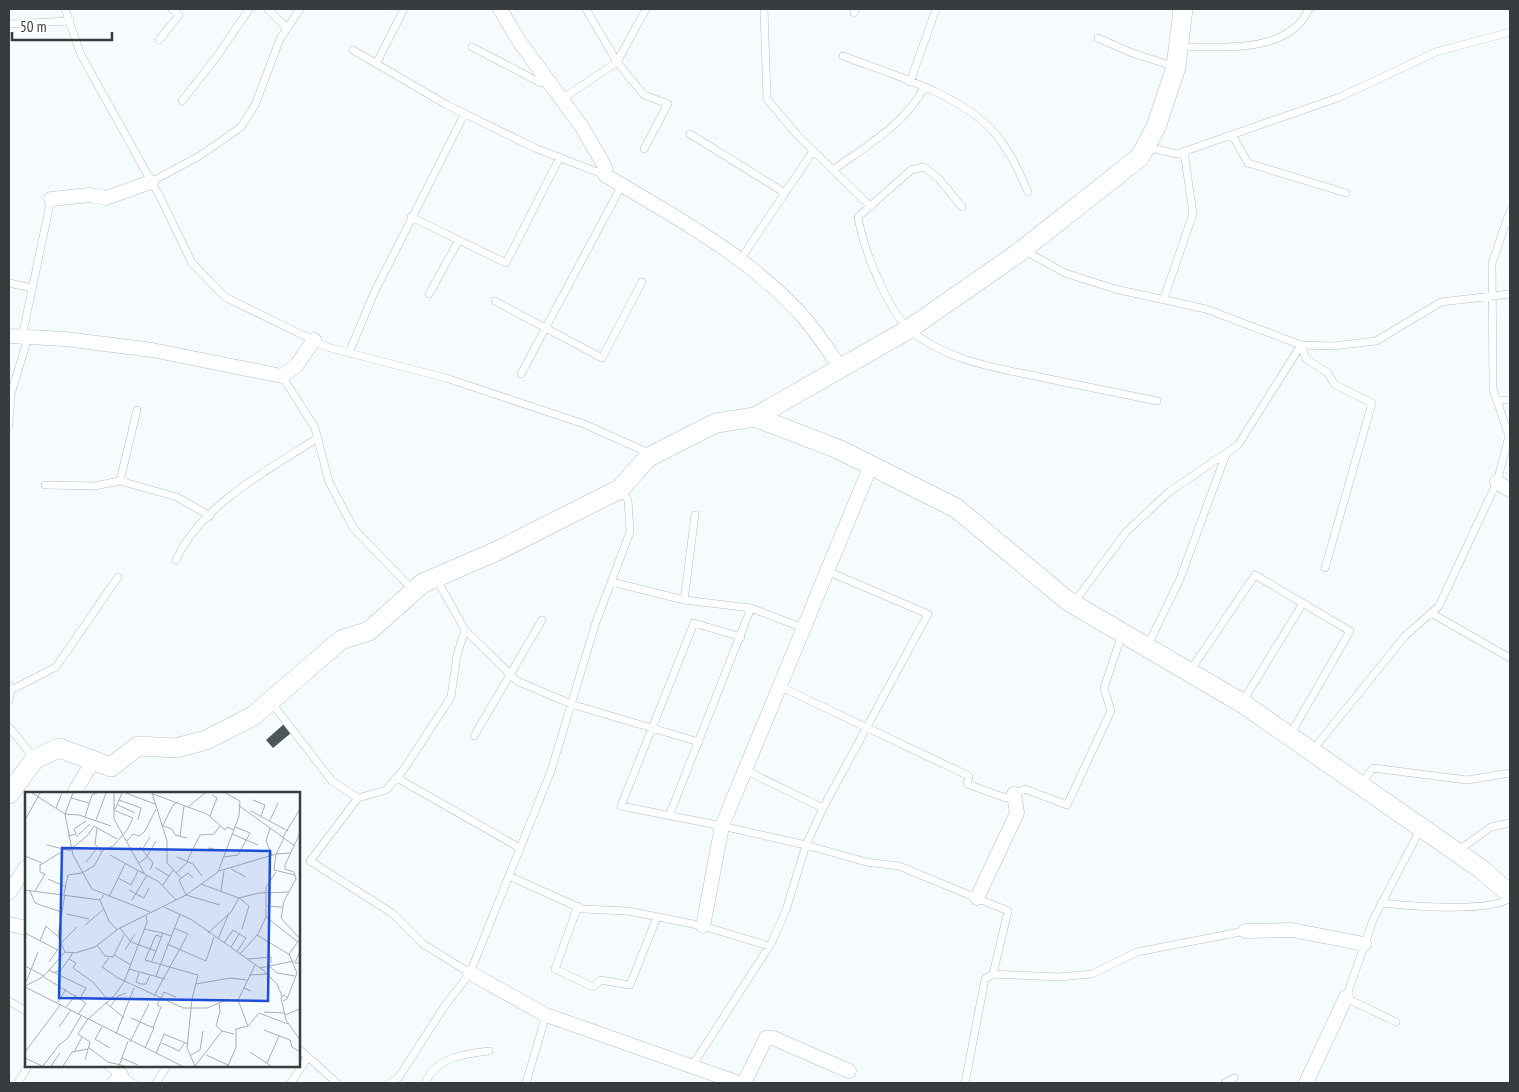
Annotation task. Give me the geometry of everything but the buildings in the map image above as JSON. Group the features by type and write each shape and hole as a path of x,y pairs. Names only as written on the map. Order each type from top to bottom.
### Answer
{"street":[{"path":"500,9 520,41 582,126 605,167 606,175 715,240 770,283 806,320 841,368"},
{"path":"9,794 36,759 59,748 112,766 138,746 176,748 206,740 252,716 341,640 368,631 423,583 497,551 620,489 647,458 716,423 755,416 909,329 1022,250 1140,156 1156,127 1176,67 1183,9"},
{"path":"51,199 90,195 106,198 151,182"},
{"path":"20,337 65,339 152,350 282,376 296,366 314,340"},
{"path":"755,416 838,449 956,508 1073,604 1242,703 1456,852 1510,894"},
{"path":"703,926 722,826 871,465"},
{"path":"1497,482 1510,490"},
{"path":"75,792 93,761"},
{"path":"977,898 1017,813 1014,794"},
{"path":"9,892 25,868"},
{"path":"9,924 25,928"},
{"path":"1245,931 1292,930 1364,944"},
{"path":"470,973 546,1015 738,1083 766,1038 773,1038 849,1071"},
{"path":"1306,1083 1346,997"}],"lane":[{"path":"65,9 81,55 151,182 192,263 224,297 314,340 349,353 449,380 584,424 653,455"},
{"path":"159,40 179,16 172,9"},
{"path":"182,101 218,55 249,9"},
{"path":"268,9 287,28"},
{"path":"151,182 200,155 241,127 255,105 280,39 300,9"},
{"path":"376,64 404,9"},
{"path":"586,9 617,62 644,95 668,104 644,149"},
{"path":"562,99 617,62 646,9"},
{"path":"764,9 767,99 813,151 871,206"},
{"path":"910,82 936,9"},
{"path":"1178,47 1260,45 1287,34 1309,9"},
{"path":"9,25 70,21"},
{"path":"1145,147 1177,154 1340,97 1436,52 1510,32"},
{"path":"1098,38 1132,53 1176,67"},
{"path":"472,47 541,83 548,79"},
{"path":"353,50 465,114 535,148 606,175"},
{"path":"842,56 910,82 956,103 990,129 1014,159 1028,192"},
{"path":"832,170 899,121 914,106 924,88"},
{"path":"349,353 374,293 465,114"},
{"path":"690,134 785,193"},
{"path":"1232,134 1248,163 1346,193"},
{"path":"740,260 813,151"},
{"path":"1164,298 1193,214 1184,151"},
{"path":"411,217 506,263 560,157"},
{"path":"962,207 939,179 924,167 911,170 858,217 862,237 896,313 909,329 940,350 983,365 1156,401"},
{"path":"520,374 622,185"},
{"path":"9,425 11,394 20,337 51,199"},
{"path":"1311,751 1405,636 1439,606 1497,482 1508,436 1493,390 1492,263 1510,211"},
{"path":"429,294 459,240"},
{"path":"1022,250 1064,273 1115,289 1164,298 1206,309 1301,345 1333,346 1376,341 1441,302 1510,294"},
{"path":"495,301 602,358 642,282"},
{"path":"9,283 32,288"},
{"path":"1073,604 1126,532 1169,492 1238,445 1301,345"},
{"path":"1301,345 1306,359 1328,374 1334,384 1372,403 1324,568"},
{"path":"282,376 315,428 329,482 354,529 414,591"},
{"path":"1497,400 1510,400"},
{"path":"120,481 137,410"},
{"path":"176,560 184,540 224,501 270,468 318,438"},
{"path":"1147,648 1180,579 1226,453"},
{"path":"45,485 94,486 120,481 177,497 210,516"},
{"path":"390,1083 399,1077 444,1007 470,973 551,771 596,622 630,532 628,500 620,489"},
{"path":"684,600 695,515"},
{"path":"692,1066 769,946 786,910 806,845 823,808 928,614 827,571"},
{"path":"1190,671 1254,575 1350,631 1289,735"},
{"path":"9,700 10,688 56,667 118,577"},
{"path":"436,578 465,630 517,681 571,704 699,742"},
{"path":"612,582 684,600 751,608 803,628"},
{"path":"1242,703 1303,603"},
{"path":"669,816 751,608"},
{"path":"1431,613 1510,658"},
{"path":"474,736 542,620"},
{"path":"741,637 694,623 621,806 806,845 866,862 899,866 1008,910 993,974"},
{"path":"465,630 456,655 451,697 397,778 386,790 358,798 310,860 392,913 423,944 470,973"},
{"path":"779,686 868,726 968,776 967,784 1006,798 1025,789 1067,805 1111,711 1104,688 1122,634"},
{"path":"270,701 332,781 358,798"},
{"path":"9,727 36,759"},
{"path":"1361,786 1373,768 1467,780 1510,773"},
{"path":"745,770 823,808"},
{"path":"397,778 520,848"},
{"path":"1456,852 1491,828 1509,825"},
{"path":"1396,1022 1346,997 1364,944 1381,903 1421,828"},
{"path":"509,876 578,906 628,911 703,926 769,946"},
{"path":"1381,903 1416,907 1454,907 1502,904 1510,898"},
{"path":"578,906 555,969 593,987 601,980 630,986 657,917"},
{"path":"965,1083 985,979 993,974 1059,977 1092,974 1137,952 1245,931"},
{"path":"9,1001 25,1010"},
{"path":"526,1083 546,1015"},
{"path":"300,1051 337,1083"},
{"path":"425,1083 430,1073 442,1063 462,1054 489,1051"},
{"path":"291,1083 308,1057"},
{"path":"18,1083 27,1067"},
{"path":"109,1067 117,1079 134,1083"},
{"path":"156,1083 166,1067"},
{"path":"1225,1083 1234,1078"}]}
